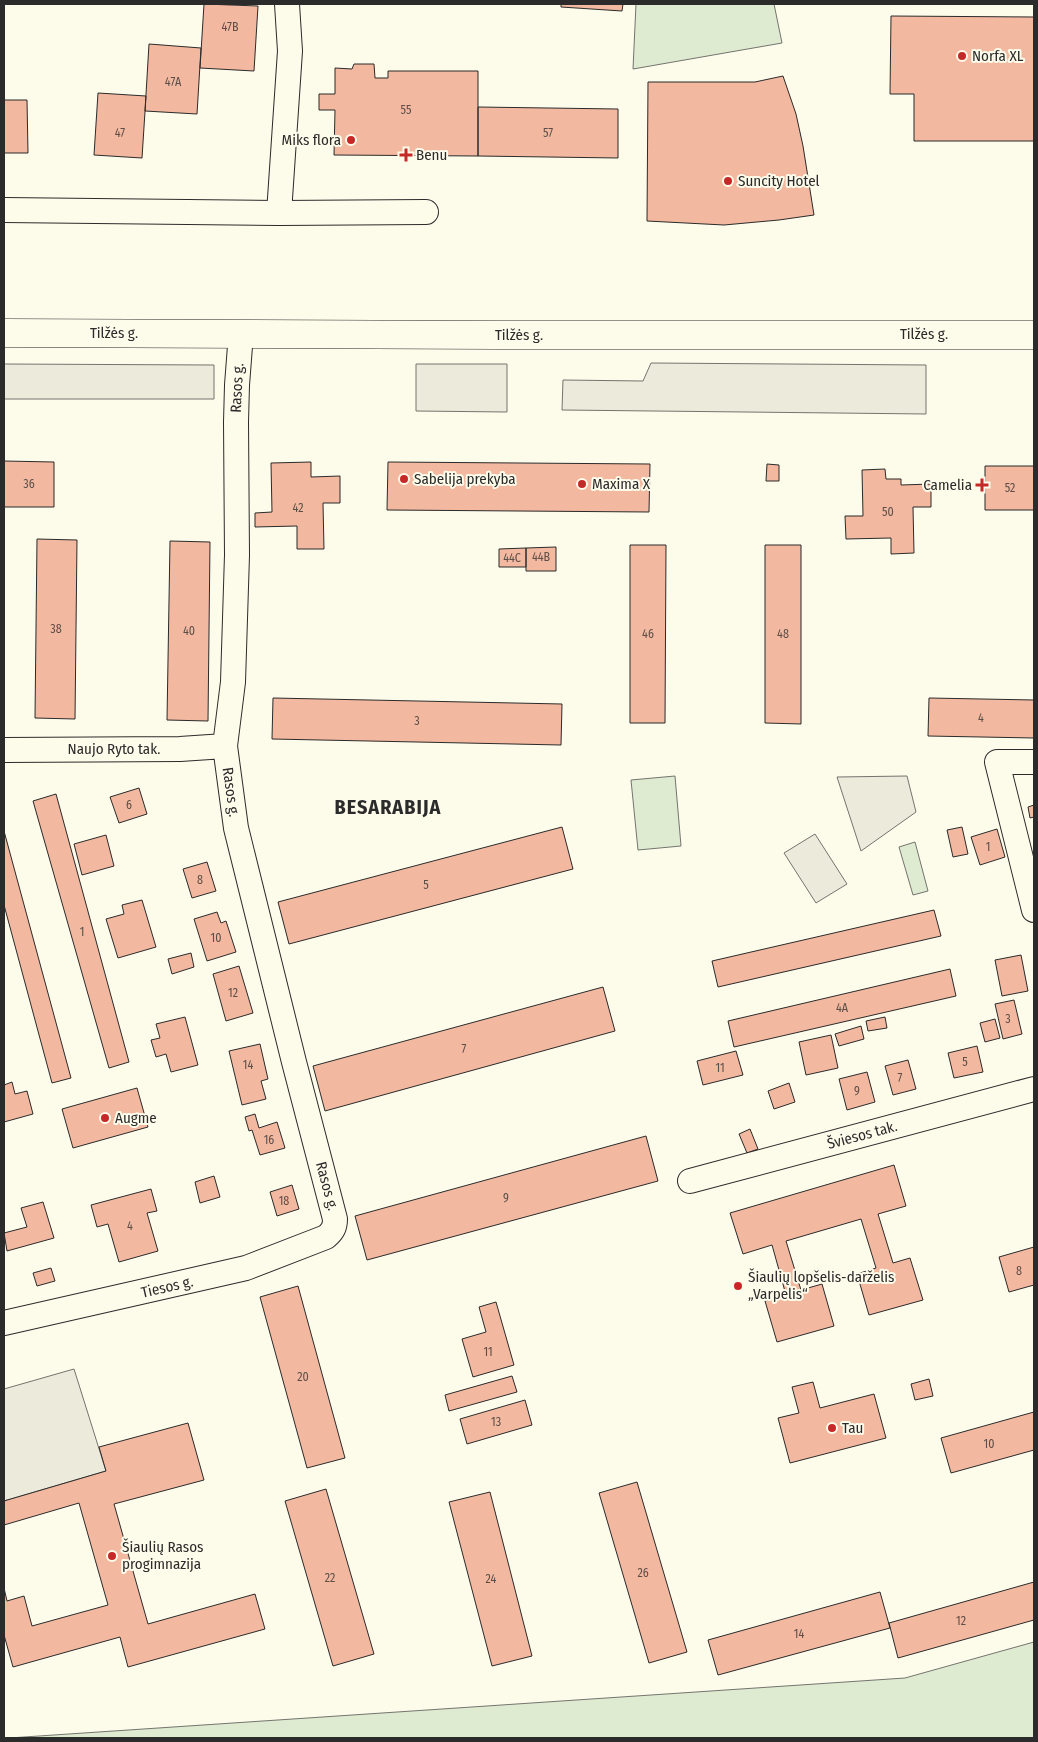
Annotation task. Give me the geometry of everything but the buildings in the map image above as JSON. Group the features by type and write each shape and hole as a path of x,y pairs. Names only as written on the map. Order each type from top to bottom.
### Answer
{"highway":[{"name":"Tilžės g.","path":"4,333 496,336 1034,335"}],"street":[{"path":"279,213 290,51 288,4"},
{"path":"4,210 279,213 426,212"},
{"name":"Rasos g.","path":"241,333 236,404 237,555 234,674 225,746 236,828 335,1219 332,1232 326,1237"},
{"name":"Naujo Ryto tak.","path":"4,750 180,749 225,746"},
{"path":"1034,762 997,762 1034,910"},
{"name":"Šviesos tak.","path":"690,1181 1034,1088"},
{"name":"Tiesos g.","path":"4,1323 246,1268 326,1237"}],"green space":[{"path":"636,4 774,4 782,43 633,69"},
{"path":"675,776 681,846 638,850 631,780"},
{"path":"915,842 928,891 913,895 899,847"},
{"path":"1034,1642 1034,1738 9,1738 905,1678"}],"shaded area":[{"path":"651,363 926,365 926,414 562,410 563,380 643,381"},
{"path":"4,364 214,365 214,399 4,399"},
{"path":"416,364 507,364 507,412 416,411"},
{"path":"907,776 916,812 861,851 837,777"},
{"path":"815,834 847,884 816,903 784,853"},
{"path":"74,1369 106,1471 4,1501 4,1389"}],"place":[{"name":"Norfa XL","path":"962,56"},
{"name":"Miks flora","path":"351,140"},
{"name":"Benu","path":"406,155"},
{"name":"Suncity Hotel","path":"728,181"},
{"name":"Sabelija prekyba","path":"404,479"},
{"name":"Maxima X","path":"582,484"},
{"name":"Camelia","path":"982,485"},
{"name":"Augme","path":"105,1118"},
{"name":"Šiaulių lopšelis-darželis „Varpelis“","path":"738,1286"},
{"name":"Tau","path":"832,1428"},
{"name":"Šiaulių Rasos progimnazija","path":"112,1556"}],"district":[{"name":"BESARABIJA","path":"388,807"}]}
